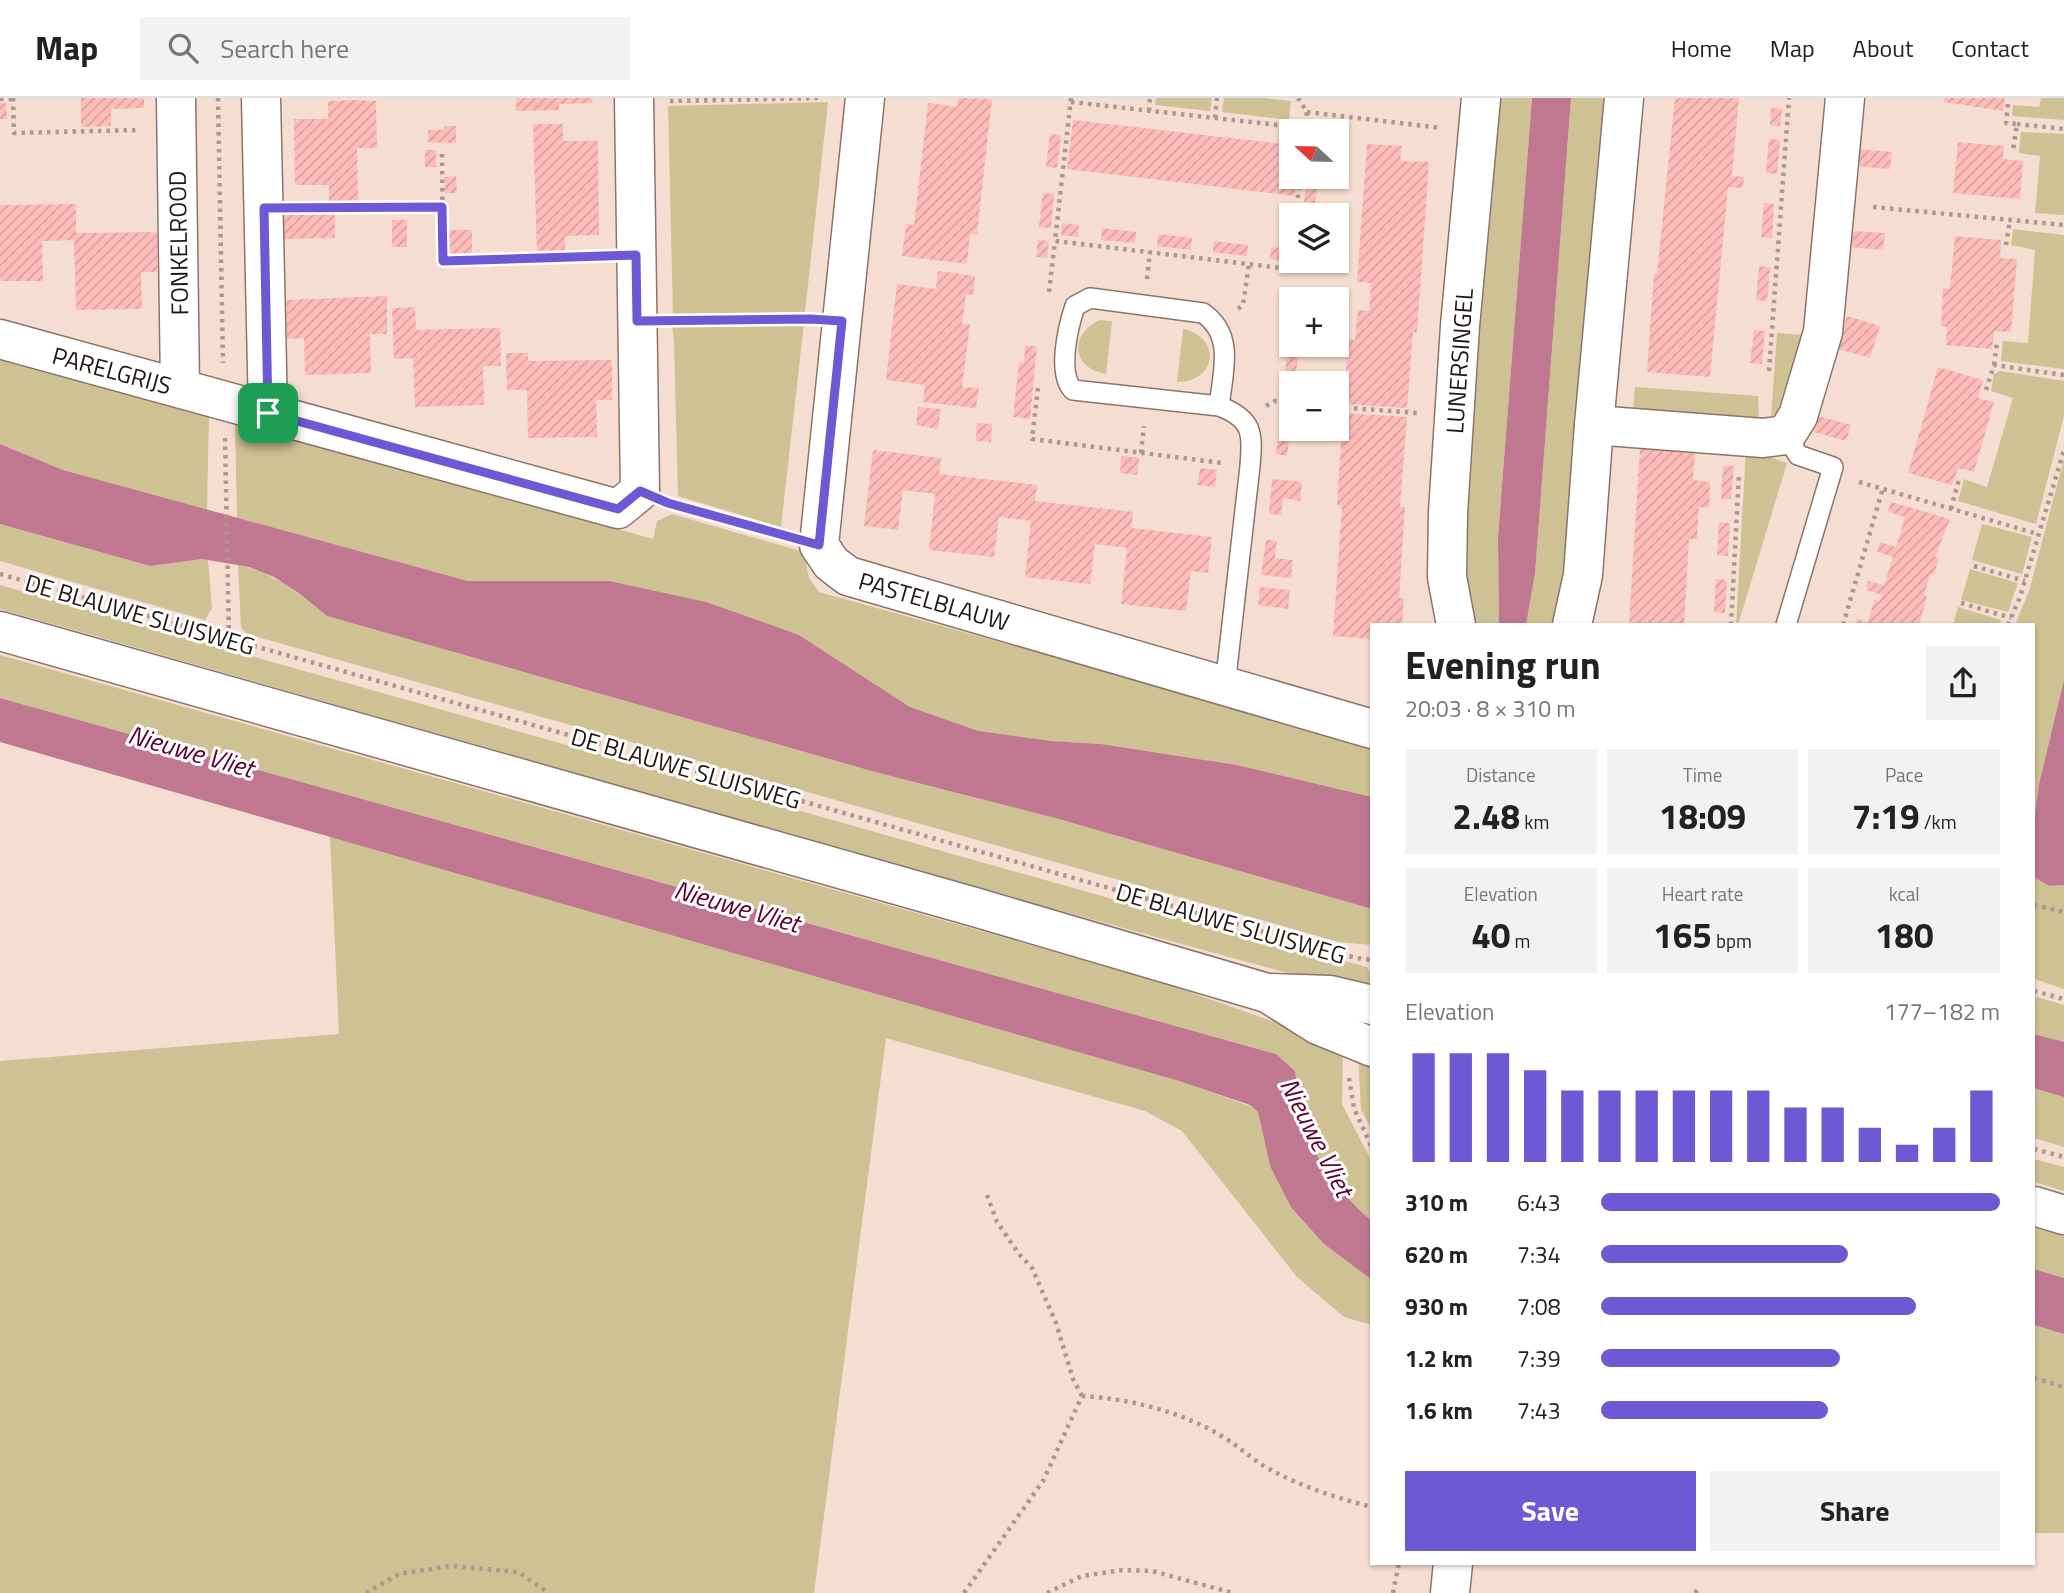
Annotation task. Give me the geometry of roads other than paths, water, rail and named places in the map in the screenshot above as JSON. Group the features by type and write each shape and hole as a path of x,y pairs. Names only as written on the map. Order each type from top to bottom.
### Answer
{"street":[{"path":"261,98 268,413"},
{"name":"PASTELBLAUW","path":"865,98 819,545 831,563 848,576 1370,728"},
{"name":"LUNERSINGEL","path":"1456,623 1447,577 1448,513 1480,98"},
{"path":"1572,623 1583,575 1624,98"},
{"path":"1594,425 1763,437 1798,416 1824,332 1846,98"},
{"name":"PARELGRIJS","path":"0,339 618,509 640,491 634,100"},
{"name":"FONKELROOD","path":"176,113 180,388"},
{"name":"DE BLAUWE SLUISWEG","path":"0,631 957,902 1267,993 1330,996 1370,1005"},
{"name":"DE BLAUWE SLUISWEG","path":"1267,993 1318,1025 1370,1046"},
{"path":"2035,1206 2064,1215"},
{"path":"1450,1593 1453,1565"}],"lane":[{"path":"1219,405 1226,354 1223,335 1217,325 1203,313 1090,298 1075,306 1070,320 1064,372 1067,384 1073,390 1219,405 1238,413 1249,427 1252,443 1225,686"},
{"path":"1763,437 1798,455 1833,467 1787,623"}],"water":[{"path":"1532,98 1571,98 1535,573 1526,623 1499,623 1498,537"},
{"path":"0,444 63,470 468,581 609,581 706,602 799,635 910,707 978,731 1051,741 1101,744 1237,765 1370,797 1370,908 1055,818 875,772 327,616 274,577 249,567 202,559 150,566 0,524"},
{"path":"2064,680 2064,885 2049,886 2035,878 2035,815 2039,784"},
{"name":"Nieuwe Vliet","path":"0,698 1276,1054 1295,1071 1304,1125 1317,1156 1337,1185 1370,1219 1370,1278 1324,1244 1291,1207 1270,1166 1258,1112 1250,1105 1179,1081 0,742"},
{"path":"2035,1034 2064,1042 2064,1097 2035,1088"},
{"path":"2035,1269 2064,1278 2064,1334 2035,1325"}]}
